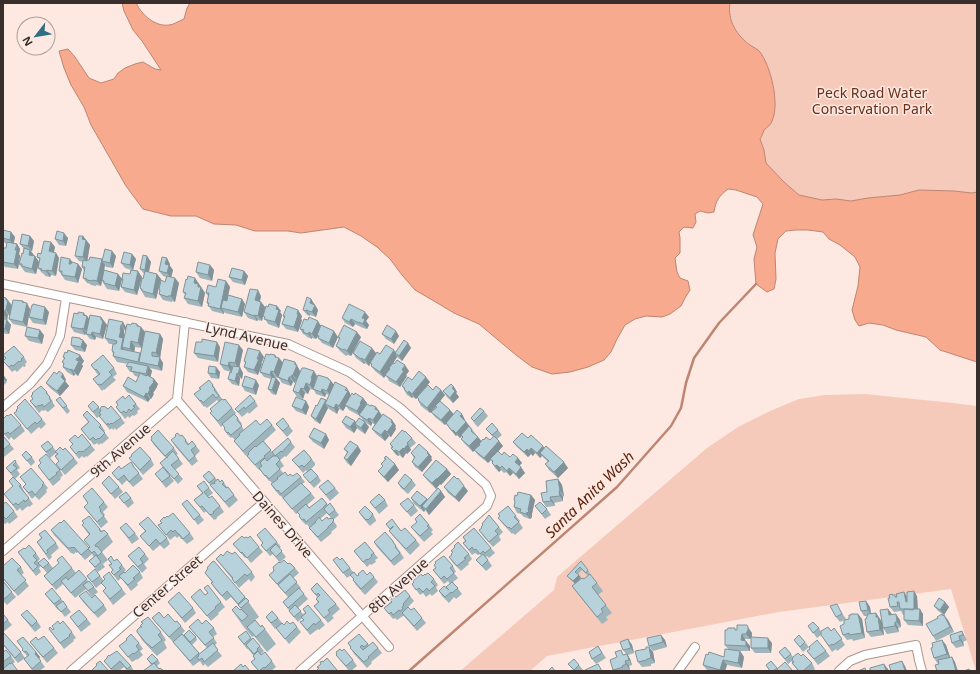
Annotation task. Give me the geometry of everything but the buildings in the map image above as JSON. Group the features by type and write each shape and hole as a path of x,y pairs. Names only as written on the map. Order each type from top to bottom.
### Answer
{"street":[{"name":"Lynd Avenue","path":"3,284 288,344 349,372 399,407 486,485 491,496"},
{"path":"3,407 30,384 47,364 60,336 66,298"},
{"path":"177,400 184,322"},
{"name":"Daines Drive","path":"177,400 389,647"},
{"name":"9th Avenue","path":"3,552 177,400"},
{"name":"8th Avenue","path":"300,671 487,506 491,496"},
{"name":"Center Street","path":"71,671 264,502"},
{"path":"838,671 850,661 865,655 916,645 922,671"},
{"path":"678,671 695,647"}],"green space":[{"name":"Peck Road Water Conservation Park","path":"730,3 977,3 977,192 919,190 900,195 851,201 836,199 822,200 799,195 766,163 764,150 760,139 764,130 772,122 759,51 737,32 730,18"},
{"path":"865,394 977,406 977,671 951,589 779,612 547,656 530,671 460,671 554,590 557,577 707,448 738,427 799,399 825,395"}],"shaded area":[{"path":"122,3 136,3 145,16 154,22 169,25 184,19 190,3 730,3 730,15 734,27 745,41 760,52 771,76 775,96 774,114 770,125 764,130 760,139 764,150 766,163 799,195 822,200 836,199 851,201 900,195 919,190 977,192 977,362 940,350 926,337 896,330 883,325 869,323 859,326 855,320 852,310 858,286 860,267 855,257 840,245 829,239 823,232 808,230 786,231 778,239 775,253 776,279 774,289 767,292 756,284 754,259 757,247 753,235 763,204 757,197 736,190 728,189 718,199 714,212 708,213 700,211 695,214 696,222 693,228 684,227 679,232 680,253 675,258 677,272 680,278 688,281 690,290 681,306 670,314 662,317 646,316 635,319 625,325 611,352 604,360 588,367 570,372 552,374 532,367 479,324 454,313 415,290 390,259 377,247 344,227 301,233 288,231 255,231 236,225 214,224 196,216 171,216 143,209 126,186 91,125 84,107 71,85 59,51 68,49 89,78 101,83 114,79 118,73 125,68 143,62 155,69 161,70 133,30"}],"waterway":[{"name":"Santa Anita Wash","path":"409,671 617,487 671,426 681,408 686,383 694,358 719,323 756,284"}]}
